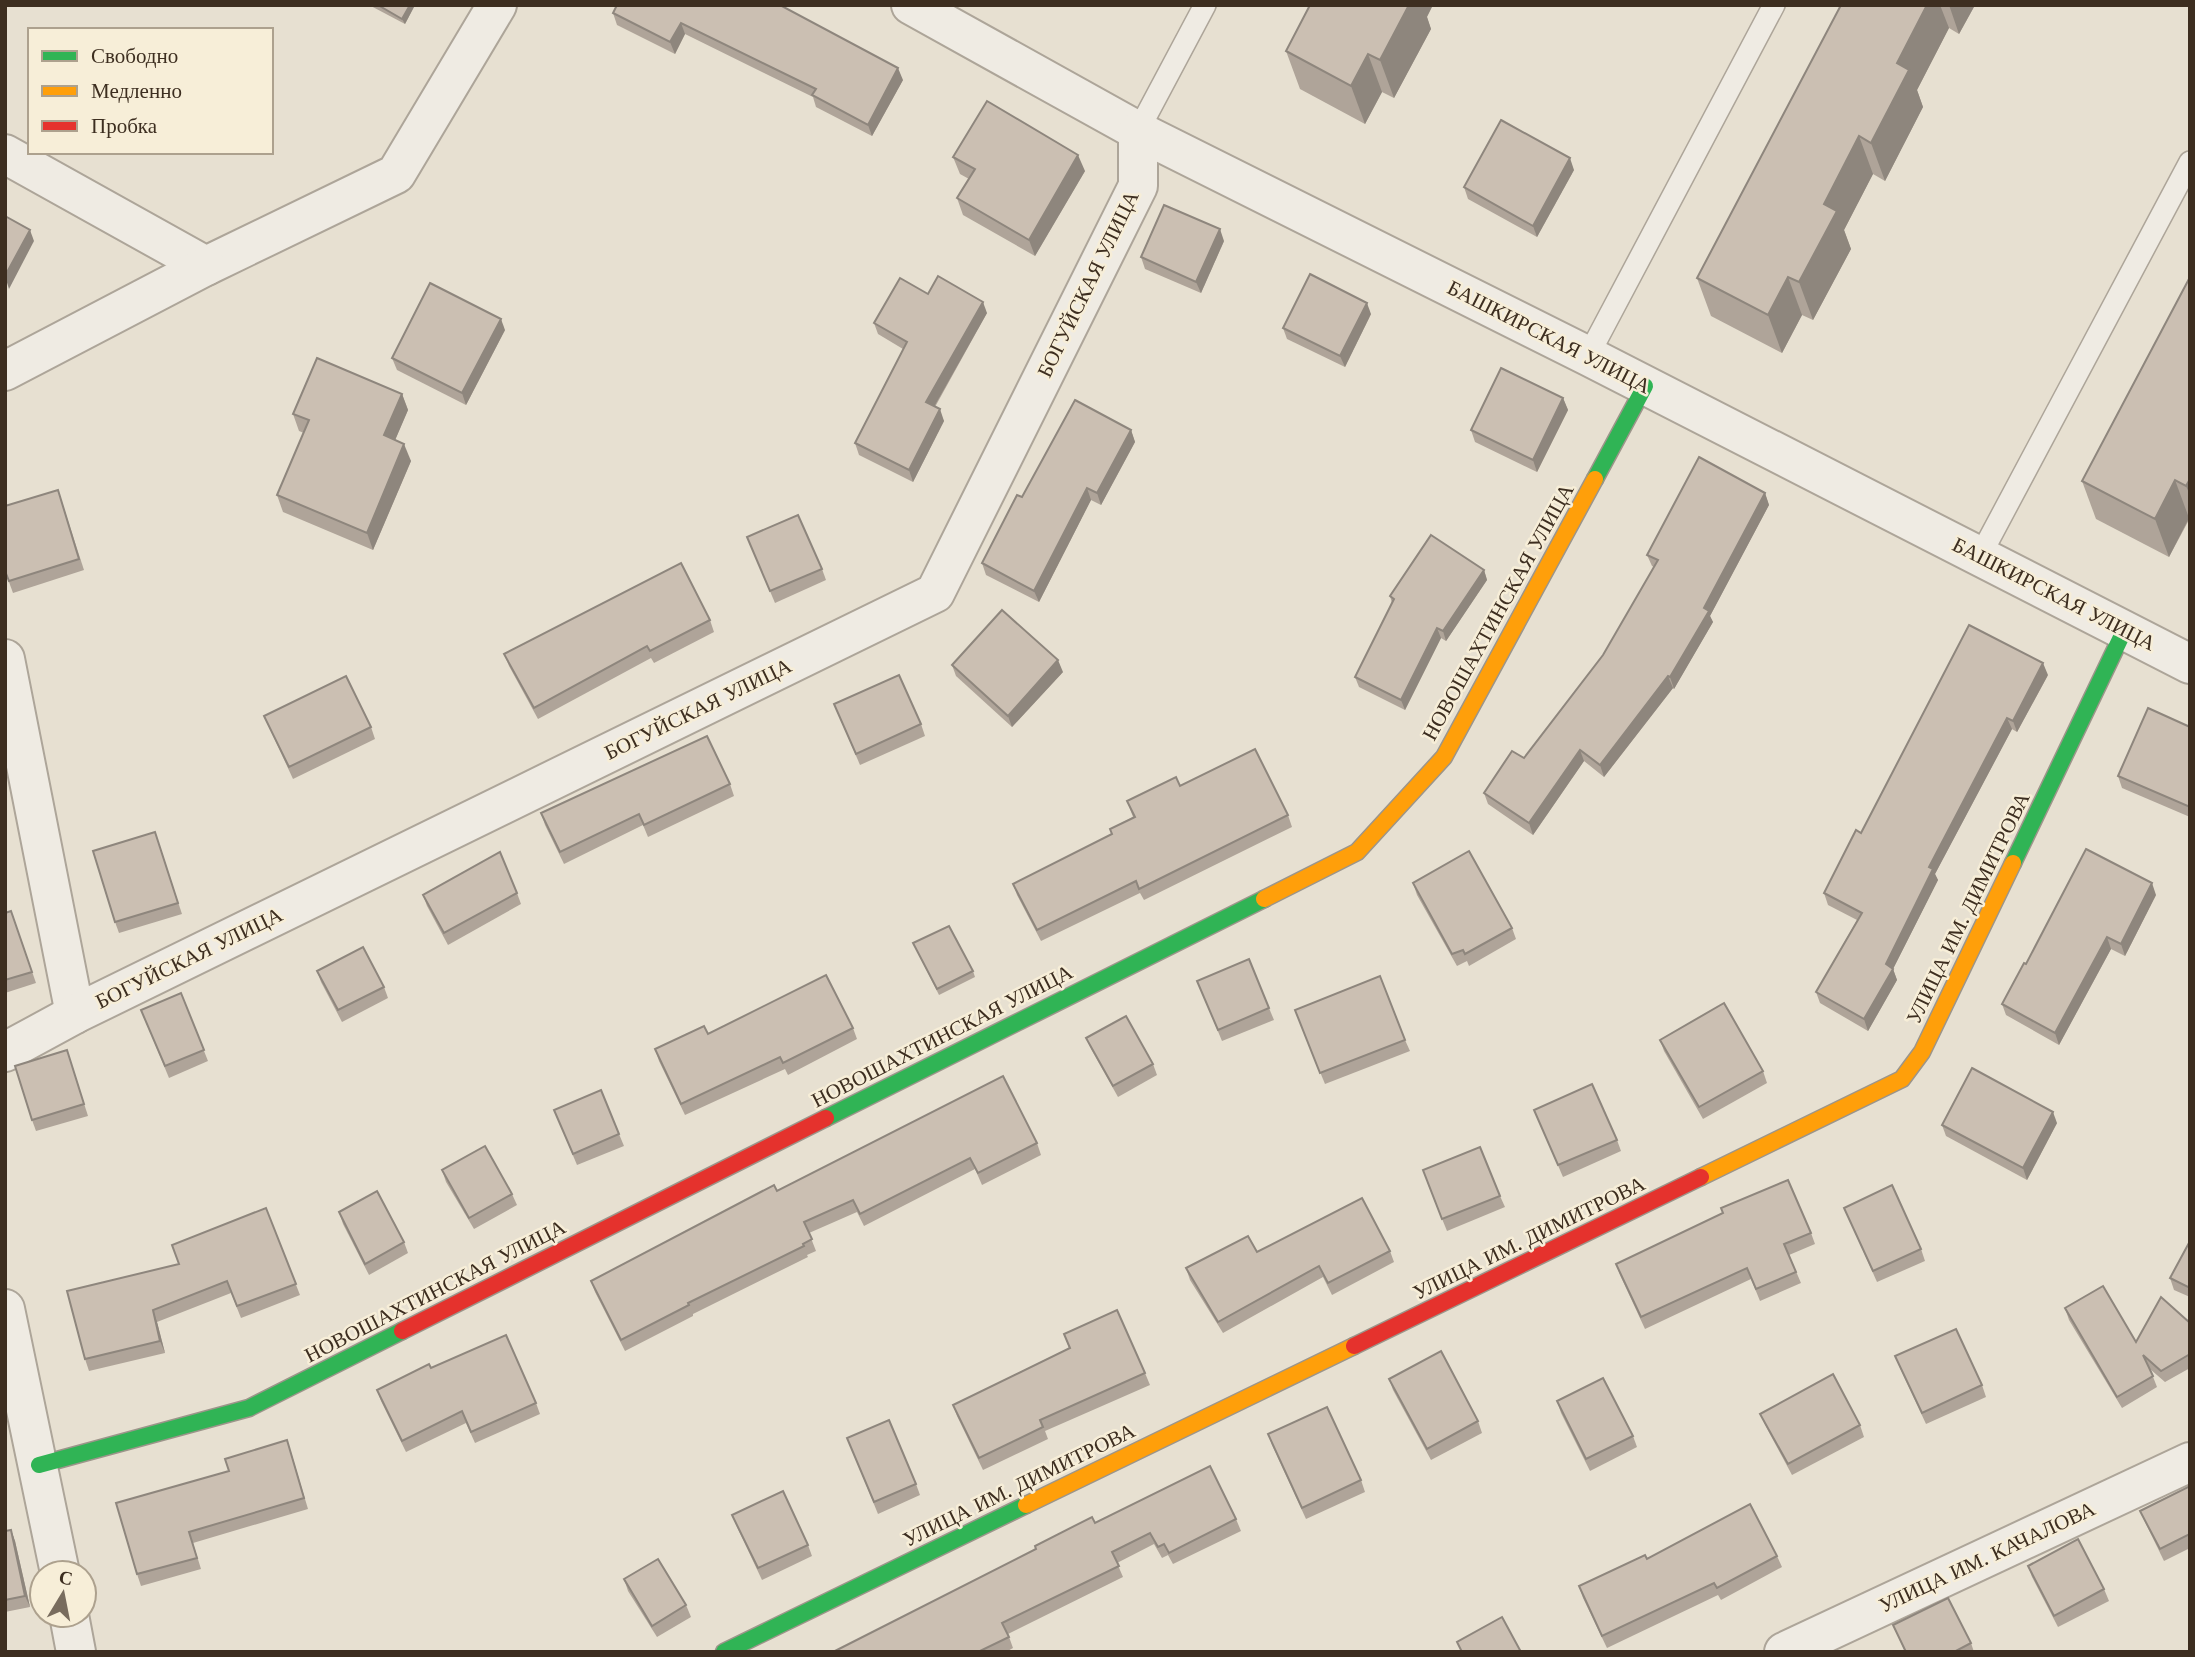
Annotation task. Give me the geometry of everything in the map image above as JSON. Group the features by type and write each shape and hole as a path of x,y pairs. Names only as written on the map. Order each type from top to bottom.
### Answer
{"street":[{"path":"5,372 206,266 396,174 497,5"},
{"name":"БАШКИРСКАЯ УЛИЦА","path":"911,5 1138,131 1588,356 2190,664"},
{"name":"БОГУЙСКАЯ УЛИЦА","path":"5,1052 75,1014 935,593 1138,186 1138,131"},
{"path":"5,155 206,266"},
{"name":"НОВОШАХТИНСКАЯ УЛИЦА","path":"39,1465 249,1408 1357,852 1444,757 1645,386"},
{"name":"УЛИЦА ИМ. ДИМИТРОВА","path":"724,1652 1902,1079 1922,1052 2124,631"},
{"path":"5,659 75,1014"},
{"path":"5,1309 57,1559"},
{"name":"УЛИЦА ИМ. КАЧАЛОВА","path":"1784,1652 2190,1462"},
{"path":"72,1629 76,1652"}],"lane":[{"path":"1138,131 1205,5"},
{"path":"1588,356 1774,5"},
{"path":"1980,556 2190,162"}],"building":[{"path":"378,5 410,5 402,19"},
{"path":"617,5 780,5 898,68 868,125 812,95 816,89 681,23 670,42 613,13"},
{"path":"1310,5 1409,5 1380,60 1368,54 1351,86 1286,51"},
{"path":"1841,5 1927,5 1897,63 1909,70 1871,143 1859,136 1824,204 1837,211 1799,282 1788,277 1768,315 1697,278"},
{"path":"987,101 1078,155 1029,240 957,198 975,169 953,157"},
{"path":"1501,120 1570,158 1533,226 1464,187"},
{"path":"1164,205 1220,229 1196,282 1141,257"},
{"path":"5,216 30,230 5,276"},
{"path":"1310,274 1367,303 1340,356 1283,328"},
{"path":"938,276 983,302 926,402 940,409 909,470 855,443 907,342 874,323 900,278 928,294"},
{"path":"2190,277 2190,479 2186,486 2175,480 2155,519 2082,481"},
{"path":"430,283 501,319 462,393 392,358"},
{"path":"317,358 402,394 384,435 404,444 367,533 277,495 309,420 293,414"},
{"path":"1501,368 1563,398 1533,460 1471,430"},
{"path":"1075,400 1131,430 1097,493 1087,488 1034,591 982,563 1017,495 1022,497"},
{"path":"1699,457 1765,493 1704,608 1709,611 1670,677 1668,676 1600,765 1580,750 1529,823 1484,793 1512,751 1524,758 1603,655 1658,560 1647,555"},
{"path":"58,490 79,559 9,581 5,571 5,506"},
{"path":"798,515 822,569 770,591 747,537"},
{"path":"1431,535 1484,570 1443,631 1437,628 1401,700 1355,677 1394,599 1390,596"},
{"path":"681,563 710,620 650,651 647,646 534,708 504,654"},
{"path":"1002,610 1058,660 1008,716 952,665"},
{"path":"1969,625 2043,663 2013,721 2007,718 1929,867 1933,869 1886,964 1893,969 1864,1019 1816,992 1862,913 1824,893 1856,830 1861,833"},
{"path":"899,675 921,724 856,754 834,704"},
{"path":"346,676 371,727 289,767 264,716"},
{"path":"2148,708 2190,727 2190,807 2118,776"},
{"path":"707,736 730,784 644,825 639,814 560,852 541,813"},
{"path":"1255,749 1288,815 1139,889 1136,881 1037,930 1013,884 1112,834 1110,829 1135,817 1127,801 1176,777 1180,786"},
{"path":"155,832 178,903 115,922 93,851"},
{"path":"2086,849 2152,883 2121,944 2107,937 2055,1033 2002,1004"},
{"path":"1469,851 1512,928 1465,954 1463,950 1452,954 1413,883"},
{"path":"500,852 517,893 444,933 423,895"},
{"path":"11,911 32,972 5,980 5,913"},
{"path":"949,926 973,971 937,989 913,943"},
{"path":"363,947 384,987 338,1010 317,971"},
{"path":"1249,959 1269,1008 1218,1030 1197,981"},
{"path":"826,975 853,1028 783,1063 780,1057 681,1104 655,1049 704,1026 708,1034"},
{"path":"1380,976 1405,1040 1320,1073 1295,1010"},
{"path":"181,993 204,1050 165,1066 141,1010"},
{"path":"1724,1003 1763,1071 1699,1107 1660,1040"},
{"path":"1126,1016 1153,1064 1113,1086 1086,1038"},
{"path":"67,1050 84,1104 32,1120 15,1066"},
{"path":"1972,1068 2053,1112 2023,1168 1942,1125"},
{"path":"1003,1076 1037,1143 978,1173 970,1158 860,1214 853,1200 804,1222 812,1239 803,1244 804,1246 688,1303 689,1305 621,1340 591,1281 774,1185 777,1191"},
{"path":"1592,1084 1617,1140 1558,1165 1534,1110"},
{"path":"601,1090 619,1134 573,1154 554,1110"},
{"path":"485,1146 512,1194 469,1218 442,1170"},
{"path":"1480,1147 1500,1196 1442,1219 1423,1170"},
{"path":"1788,1180 1811,1233 1784,1244 1796,1272 1756,1289 1747,1268 1641,1317 1616,1264 1723,1213 1721,1208"},
{"path":"1892,1185 1921,1249 1873,1271 1844,1208"},
{"path":"377,1191 404,1242 365,1264 339,1212"},
{"path":"1362,1198 1390,1251 1328,1283 1319,1266 1218,1322 1186,1268 1248,1236 1257,1252"},
{"path":"266,1208 296,1284 237,1306 227,1281 153,1310 160,1341 85,1359 67,1291 179,1264 172,1245"},
{"path":"2190,1241 2190,1288 2170,1278"},
{"path":"2103,1286 2136,1342 2161,1297 2190,1323 2190,1354 2161,1371 2143,1355 2153,1376 2117,1397 2065,1308"},
{"path":"1117,1310 1145,1373 1040,1420 1043,1427 979,1458 953,1405 1070,1348 1064,1334"},
{"path":"1956,1329 1982,1385 1922,1413 1895,1356"},
{"path":"506,1335 536,1403 471,1432 462,1411 402,1441 377,1390 429,1364 431,1368"},
{"path":"1441,1351 1478,1421 1427,1449 1389,1379"},
{"path":"1833,1374 1860,1425 1788,1464 1760,1414"},
{"path":"1603,1378 1633,1436 1586,1459 1557,1401"},
{"path":"1327,1407 1361,1480 1302,1508 1268,1434"},
{"path":"889,1420 916,1484 874,1502 847,1438"},
{"path":"287,1440 304,1498 189,1532 197,1558 137,1574 116,1503 229,1471 225,1459"},
{"path":"1210,1466 1236,1519 1169,1553 1164,1544 1158,1547 1150,1533 1112,1552 1119,1566 1002,1623 1009,1637 978,1652 833,1652 1036,1549 1035,1546 1092,1517 1095,1523"},
{"path":"2190,1486 2190,1534 2160,1549 2140,1511"},
{"path":"783,1491 808,1545 758,1568 732,1515"},
{"path":"1750,1504 1777,1556 1717,1588 1714,1583 1602,1636 1579,1586 1645,1555 1647,1559"},
{"path":"11,1530 25,1596 5,1600 5,1531"},
{"path":"2078,1539 2104,1589 2054,1616 2028,1566"},
{"path":"658,1559 686,1605 652,1626 624,1579"},
{"path":"1948,1598 1971,1643 1954,1652 1906,1652 1893,1625"},
{"path":"1502,1617 1521,1652 1462,1652 1457,1642"}],"traffic: fast":[{"path":"1595,479 1645,386"},
{"path":"2013,863 2124,631"},
{"path":"826,1118 1264,899"},
{"path":"39,1465 249,1408 402,1331"},
{"path":"724,1652 1026,1505"}],"traffic: slow":[{"path":"1264,899 1357,852 1444,757 1595,479"},
{"path":"1701,1177 1902,1079 1922,1052 2013,863"},
{"path":"1026,1505 1354,1346"}],"traffic: jam":[{"path":"402,1331 826,1118"},
{"path":"1354,1346 1701,1177"}]}
